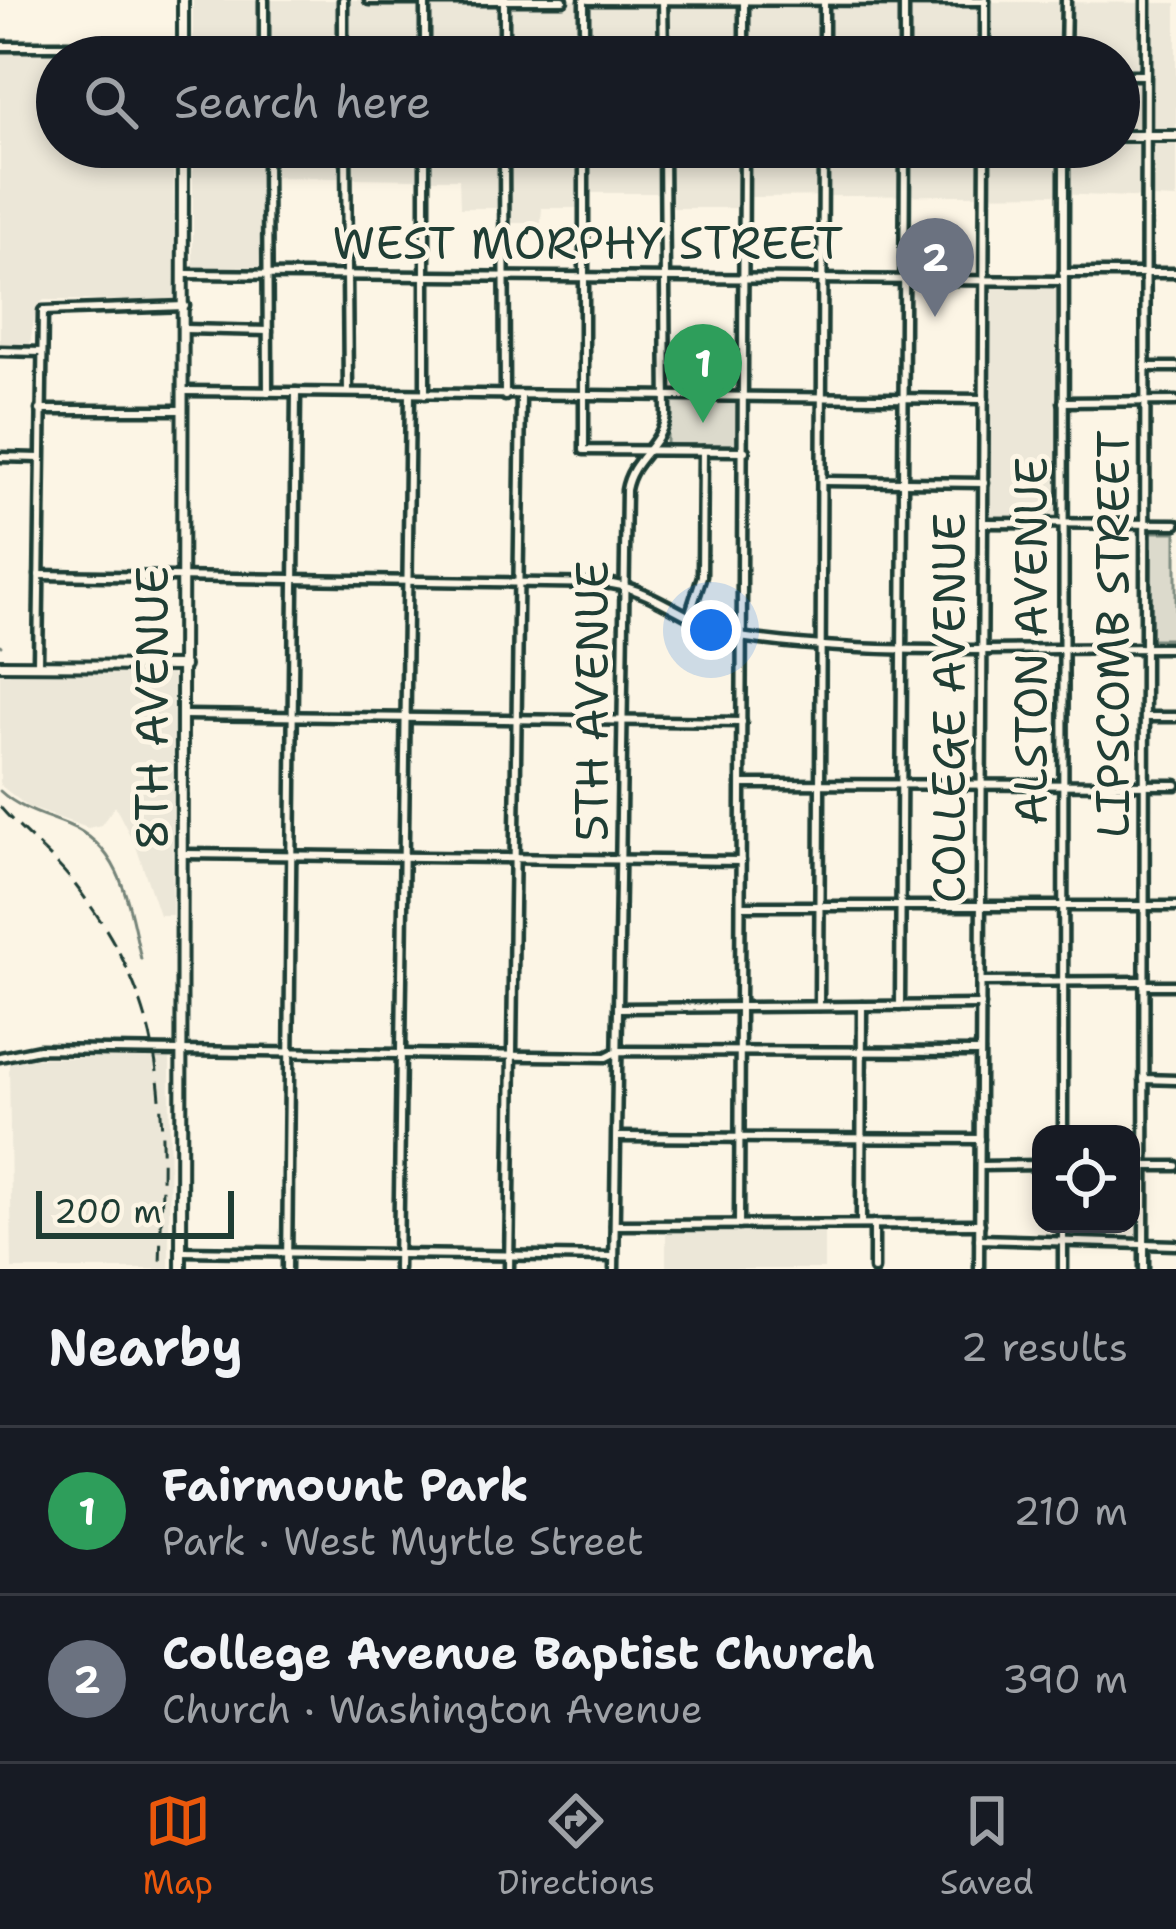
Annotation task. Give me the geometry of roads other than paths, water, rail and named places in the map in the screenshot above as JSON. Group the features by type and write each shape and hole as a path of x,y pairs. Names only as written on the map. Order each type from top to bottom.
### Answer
{"main road":[{"path":"183,0 183,36"},
{"path":"1140,136 1176,136"},
{"name":"8TH AVENUE","path":"181,1269 186,666 183,168"},
{"path":"0,665 186,666"}],"street":[{"path":"264,0 264,36"},
{"path":"343,0 343,36"},
{"path":"369,0 563,0"},
{"path":"425,0 425,36"},
{"path":"504,0 504,36"},
{"path":"585,36 586,0 985,1 985,36"},
{"path":"664,0 664,36"},
{"path":"744,0 744,36"},
{"path":"824,0 824,36"},
{"path":"1065,36 1066,0"},
{"name":"LIPSCOMB STREET","path":"1144,1269 1146,0"},
{"path":"904,1 904,36"},
{"path":"0,46 36,46"},
{"path":"1140,75 1145,75"},
{"path":"267,168 268,392"},
{"path":"346,168 348,392"},
{"path":"424,394 425,168"},
{"path":"504,168 505,396"},
{"path":"584,168 584,450 745,452"},
{"name":"5TH AVENUE","path":"614,1269 628,475 640,458 653,451 663,429 664,168"},
{"path":"739,1225 744,168"},
{"path":"819,1006 824,168"},
{"path":"900,1006 905,168"},
{"name":"COLLEGE AVENUE","path":"979,1269 985,168"},
{"name":"ALSTON AVENUE","path":"1063,1125 1064,168"},
{"name":"WEST MORPHY STREET","path":"184,274 825,276 984,282 1176,273"},
{"path":"38,663 45,308 185,306"},
{"path":"185,329 268,331"},
{"path":"0,351 41,352"},
{"path":"1147,367 1176,367"},
{"path":"185,391 984,399"},
{"path":"287,1269 296,392"},
{"path":"398,1269 410,394"},
{"path":"509,1269 521,396"},
{"path":"1063,402 1176,401"},
{"path":"40,410 185,410"},
{"path":"690,614 702,576 703,451"},
{"path":"0,457 40,458"},
{"path":"825,481 984,483"},
{"path":"984,524 1176,524"},
{"path":"39,575 626,586 743,638 824,646 1176,647"},
{"path":"185,716 742,722"},
{"path":"1147,717 1176,717"},
{"path":"742,784 1176,785"},
{"path":"184,854 741,861"},
{"path":"741,906 1176,906"},
{"path":"981,982 1176,985"},
{"path":"620,1008 981,1005"},
{"path":"861,1224 862,1006"},
{"path":"0,1057 39,1049 606,1057 618,1051 980,1052"},
{"path":"1144,1079 1176,1079"},
{"path":"616,1137 980,1139"},
{"path":"980,1166 1032,1165"},
{"path":"1140,1166 1176,1166"},
{"path":"874,1224 874,1269"},
{"path":"615,1225 980,1224"},
{"path":"1063,1233 1063,1269"},
{"path":"980,1239 1144,1240 1176,1245"},
{"path":"182,1251 614,1257"}],"waterway":[{"path":"0,791 86,835 101,848 121,881 141,959"}],"railway":[{"path":"0,807 76,886 132,979 157,1069 160,1269"}],"place":[{"name":"College Avenue Baptist Church","path":"935,317"},
{"name":"Fairmount Park","path":"703,423"}]}
